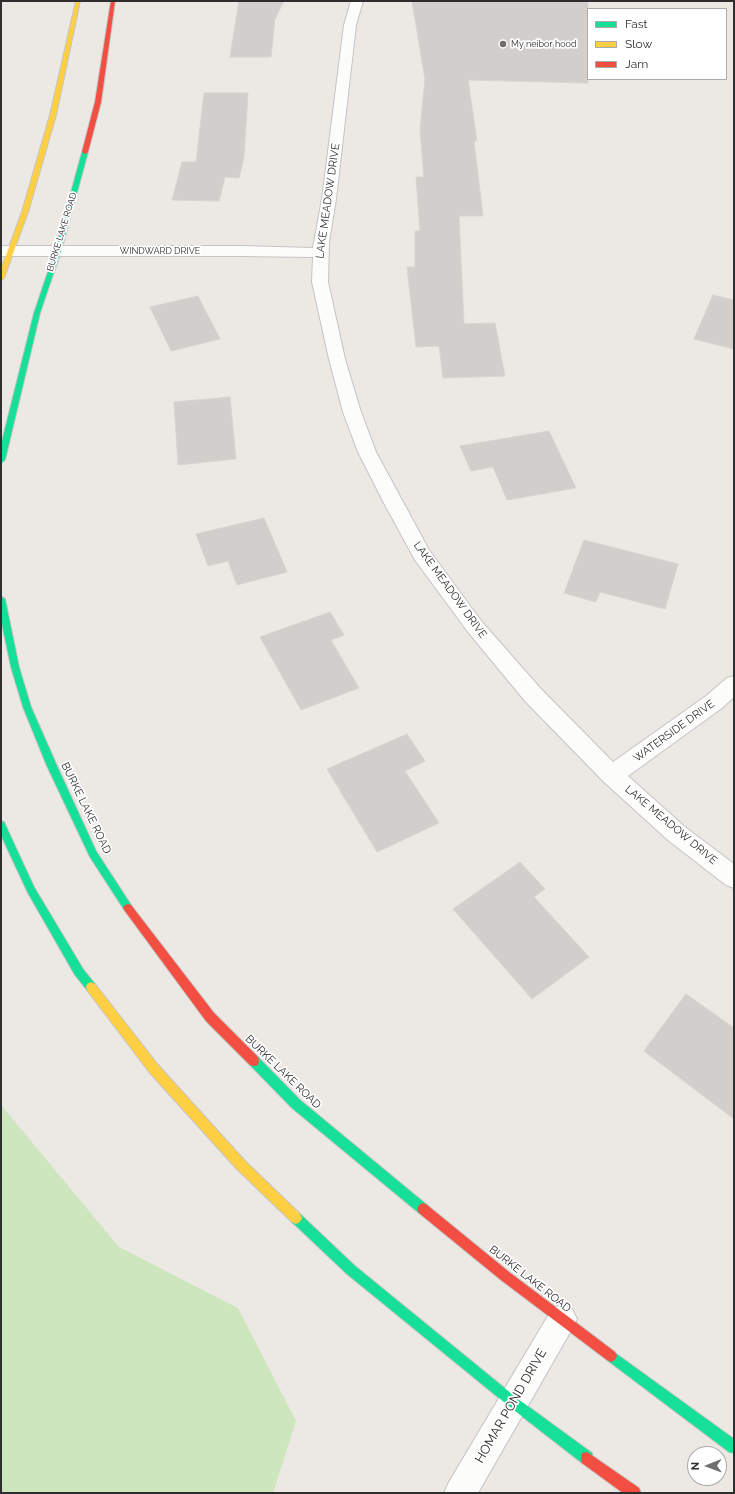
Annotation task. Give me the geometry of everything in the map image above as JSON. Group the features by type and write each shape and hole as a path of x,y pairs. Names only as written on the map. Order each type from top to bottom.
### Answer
{"main road":[{"path":"1,278 6,252 25,212 53,115 78,1"},
{"name":"BURKE LAKE ROAD","path":"1,460 37,313 58,251 98,102 113,1"},
{"name":"BURKE LAKE ROAD","path":"1,599 15,667 27,707 52,766 93,854 135,918 210,1017 296,1104 505,1276 734,1448"},
{"path":"1,825 31,890 79,972 154,1069 242,1164 351,1270 514,1402 634,1493"}],"street":[{"name":"LAKE MEADOW DRIVE","path":"357,1 350,25 329,199 320,253 320,282 337,359 352,412 367,452 422,555 475,627 533,695 612,775 677,834 734,878"},
{"name":"WINDWARD DRIVE","path":"6,252 240,251 320,253"},
{"name":"WATERSIDE DRIVE","path":"612,775 714,702 734,684"},
{"name":"HOMAR POND DRIVE","path":"460,1493 562,1319"}],"green space":[{"path":"1,1105 119,1247 238,1308 296,1421 273,1493 1,1493"}],"building":[{"path":"239,1 284,1 275,19 271,57 230,57"},
{"path":"412,1 588,1 588,83 468,80 477,141 474,141 483,216 459,216 464,324 495,323 505,376 443,378 439,346 416,347 407,267 415,267 415,231 420,231 416,177 424,177 420,130 425,79"},
{"path":"204,93 248,93 244,157 239,178 225,177 219,201 172,200 182,162 196,162"},
{"path":"713,295 734,300 734,349 694,339"},
{"path":"198,296 220,339 171,351 150,307"},
{"path":"230,397 236,459 178,465 174,402"},
{"path":"549,431 576,488 507,500 493,467 471,471 460,446"},
{"path":"264,518 287,572 237,585 228,561 208,566 196,534"},
{"path":"584,540 678,564 665,609 600,592 596,602 564,593"},
{"path":"330,612 344,635 331,640 359,688 301,710 260,637"},
{"path":"407,734 425,761 405,771 439,823 377,852 327,769"},
{"path":"520,862 545,889 534,897 589,957 532,999 453,909"},
{"path":"686,994 734,1028 734,1119 644,1051"}],"traffic: fast":[{"path":"1,460 37,313 58,251 85,152"},
{"path":"1,599 15,667 27,707 52,766 93,854 128,908"},
{"path":"1,825 31,890 79,972 91,987"},
{"path":"254,1061 296,1104 423,1209"},
{"path":"296,1218 351,1270 514,1403 587,1458"},
{"path":"611,1356 734,1447"}],"traffic: slow":[{"path":"1,278 25,212 53,115 78,1"},
{"path":"91,987 154,1069 241,1165 296,1218"}],"traffic: jam":[{"path":"85,152 98,102 113,1"},
{"path":"128,908 210,1017 254,1061"},
{"path":"423,1209 505,1276 611,1356"},
{"path":"587,1458 634,1493"}],"place":[{"name":"My neibor hood","path":"503,44"}]}
